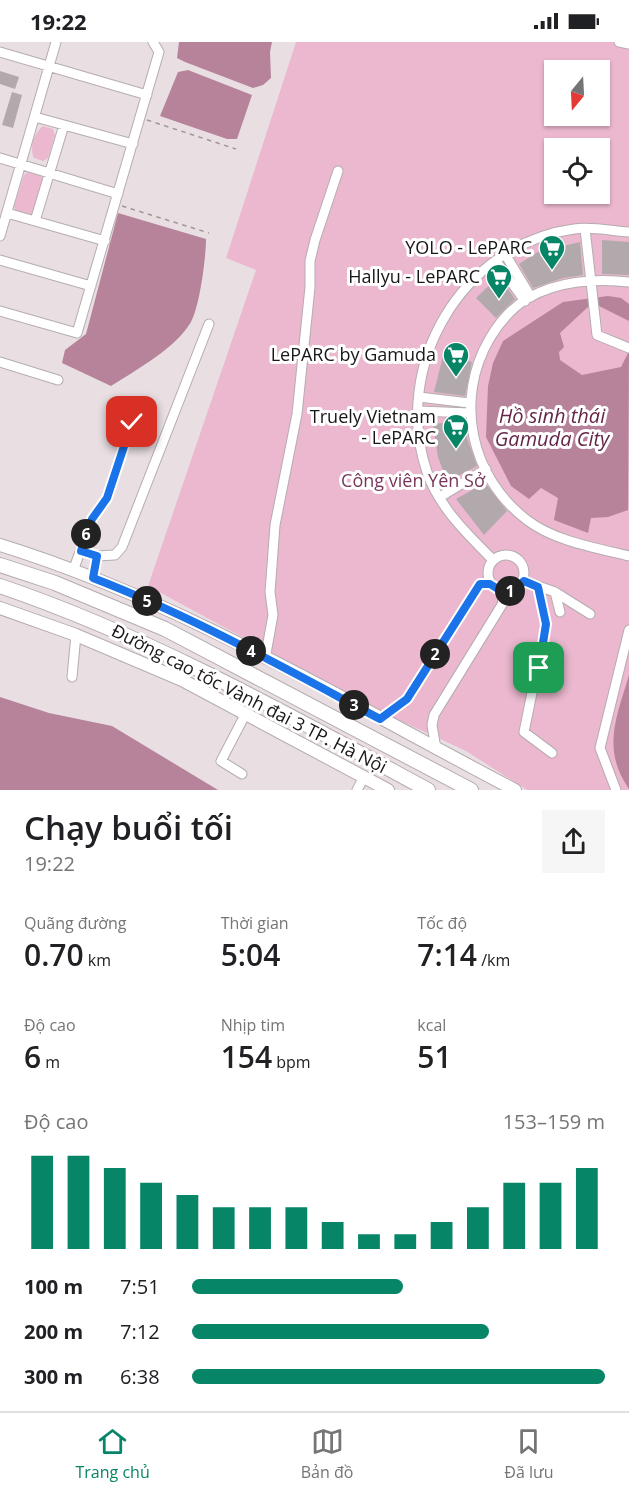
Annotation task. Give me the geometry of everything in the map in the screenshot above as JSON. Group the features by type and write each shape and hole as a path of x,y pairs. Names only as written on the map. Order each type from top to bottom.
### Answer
{"highway":[{"name":"Đường cao tốc Vành đai 3 TP. Hà Nội","path":"0,565 55,583 165,628 471,790"},
{"name":"Đường cao tốc Vành đai 3 TP. Hà Nội","path":"0,586 48,603 156,649 428,790"}],"main road":[{"path":"0,545 93,578 154,604 265,659 515,790"},
{"path":"0,608 76,635 182,680 388,790"}],"street":[{"path":"0,236 56,42"},
{"path":"0,311 76,333 159,52 153,42"},
{"path":"619,42 629,44"},
{"path":"0,52 147,95"},
{"path":"34,117 133,144"},
{"path":"35,221 64,125"},
{"path":"0,158 118,194"},
{"path":"265,659 273,615 270,592 274,525 297,414 310,287 310,261 338,171"},
{"path":"7,213 105,241"},
{"path":"585,229 597,336 627,347"},
{"path":"492,559 466,532 438,495 427,472 418,431 419,398 426,353 441,320 471,280 505,254 547,235 585,229 629,232"},
{"path":"505,254 528,299"},
{"path":"0,260 91,286"},
{"path":"496,261 528,299"},
{"path":"629,282 603,279 563,285 528,299 498,324 481,354 470,408 475,446 485,467 499,493 528,521 555,535 629,556"},
{"path":"81,551 97,556 115,555 123,547 209,324"},
{"path":"0,362 58,380"},
{"path":"419,398 470,408"},
{"path":"419,411 470,408"},
{"path":"73,571 92,519 107,498 132,422"},
{"path":"438,495 485,467"},
{"path":"380,719 407,699 480,584 490,584 501,591 514,590 524,581 525,568 517,557 504,554 492,559 487,571 490,584"},
{"path":"93,578 97,556"},
{"path":"524,581 555,592 590,614"},
{"path":"538,587 546,624 524,732 552,753"},
{"path":"436,749 432,725 434,716 503,603 501,591"},
{"path":"555,592 560,612"},
{"path":"616,790 600,748 629,630"},
{"path":"72,677 76,635"},
{"path":"242,774 221,760 246,713"},
{"path":"357,790 364,777"}],"path":[{"path":"140,118 236,149"},
{"path":"115,204 209,233"}],"green space":[{"name":"Công viên Yên Sở","path":"296,42 629,42 629,790 527,790 466,751 377,710 148,586 256,270 226,258"},
{"path":"43,126 53,129 55,135 48,158 43,161 34,158 32,145"},
{"path":"29,171 41,175 44,181 34,212 28,217 17,213 14,207 24,175"}],"water":[{"path":"179,42 272,42 271,78 263,85 253,88 185,62 177,58"},
{"path":"188,70 252,95 237,139 227,139 160,116 178,72"},
{"path":"118,213 206,239 206,247 200,293 191,322 176,341 166,349 111,386 62,363 65,350 86,334"},
{"name":"Hồ sinh thái Gamuda City","path":"608,296 621,298 629,304 629,321 599,306 589,306 560,333 564,347 559,352 560,360 582,375 621,367 629,351 628,510 608,517 591,518 588,533 554,520 558,498 541,488 529,499 511,486 486,437 488,386 493,363 503,341 563,302"},
{"path":"629,675 629,789 620,774 616,760 614,732"},
{"path":"0,697 49,713 112,726 218,790 0,790"}],"building":[{"path":"0,71 19,77 15,89 0,84"},
{"path":"12,92 22,95 13,128 2,125"},
{"path":"602,240 629,242 629,275 602,274"},
{"name":"YOLO - LePARC","path":"580,242 583,275 563,278 533,288 519,264 538,252"},
{"name":"Hallyu - LePARC","path":"499,276 515,299 496,318 476,298"},
{"path":"444,352 472,362 465,396 434,392"},
{"name":"Truely Vietnam - LePARC","path":"465,421 467,438 477,466 447,482 438,457 433,424"},
{"path":"485,483 507,511 484,535 456,499"}],"place":[{"name":"YOLO - LePARC","path":"552,271"},
{"name":"Hallyu - LePARC","path":"499,300"},
{"name":"LePARC by Gamuda","path":"456,378"},
{"name":"Truely Vietnam - LePARC","path":"456,450"}],"route":[{"path":"132,422 107,498 92,519 81,551 97,556 93,578 154,604 248,650 380,719 397,709 407,699 480,584 490,584 501,591 514,590 524,581 538,587 546,624 540,650 539,668"}]}
